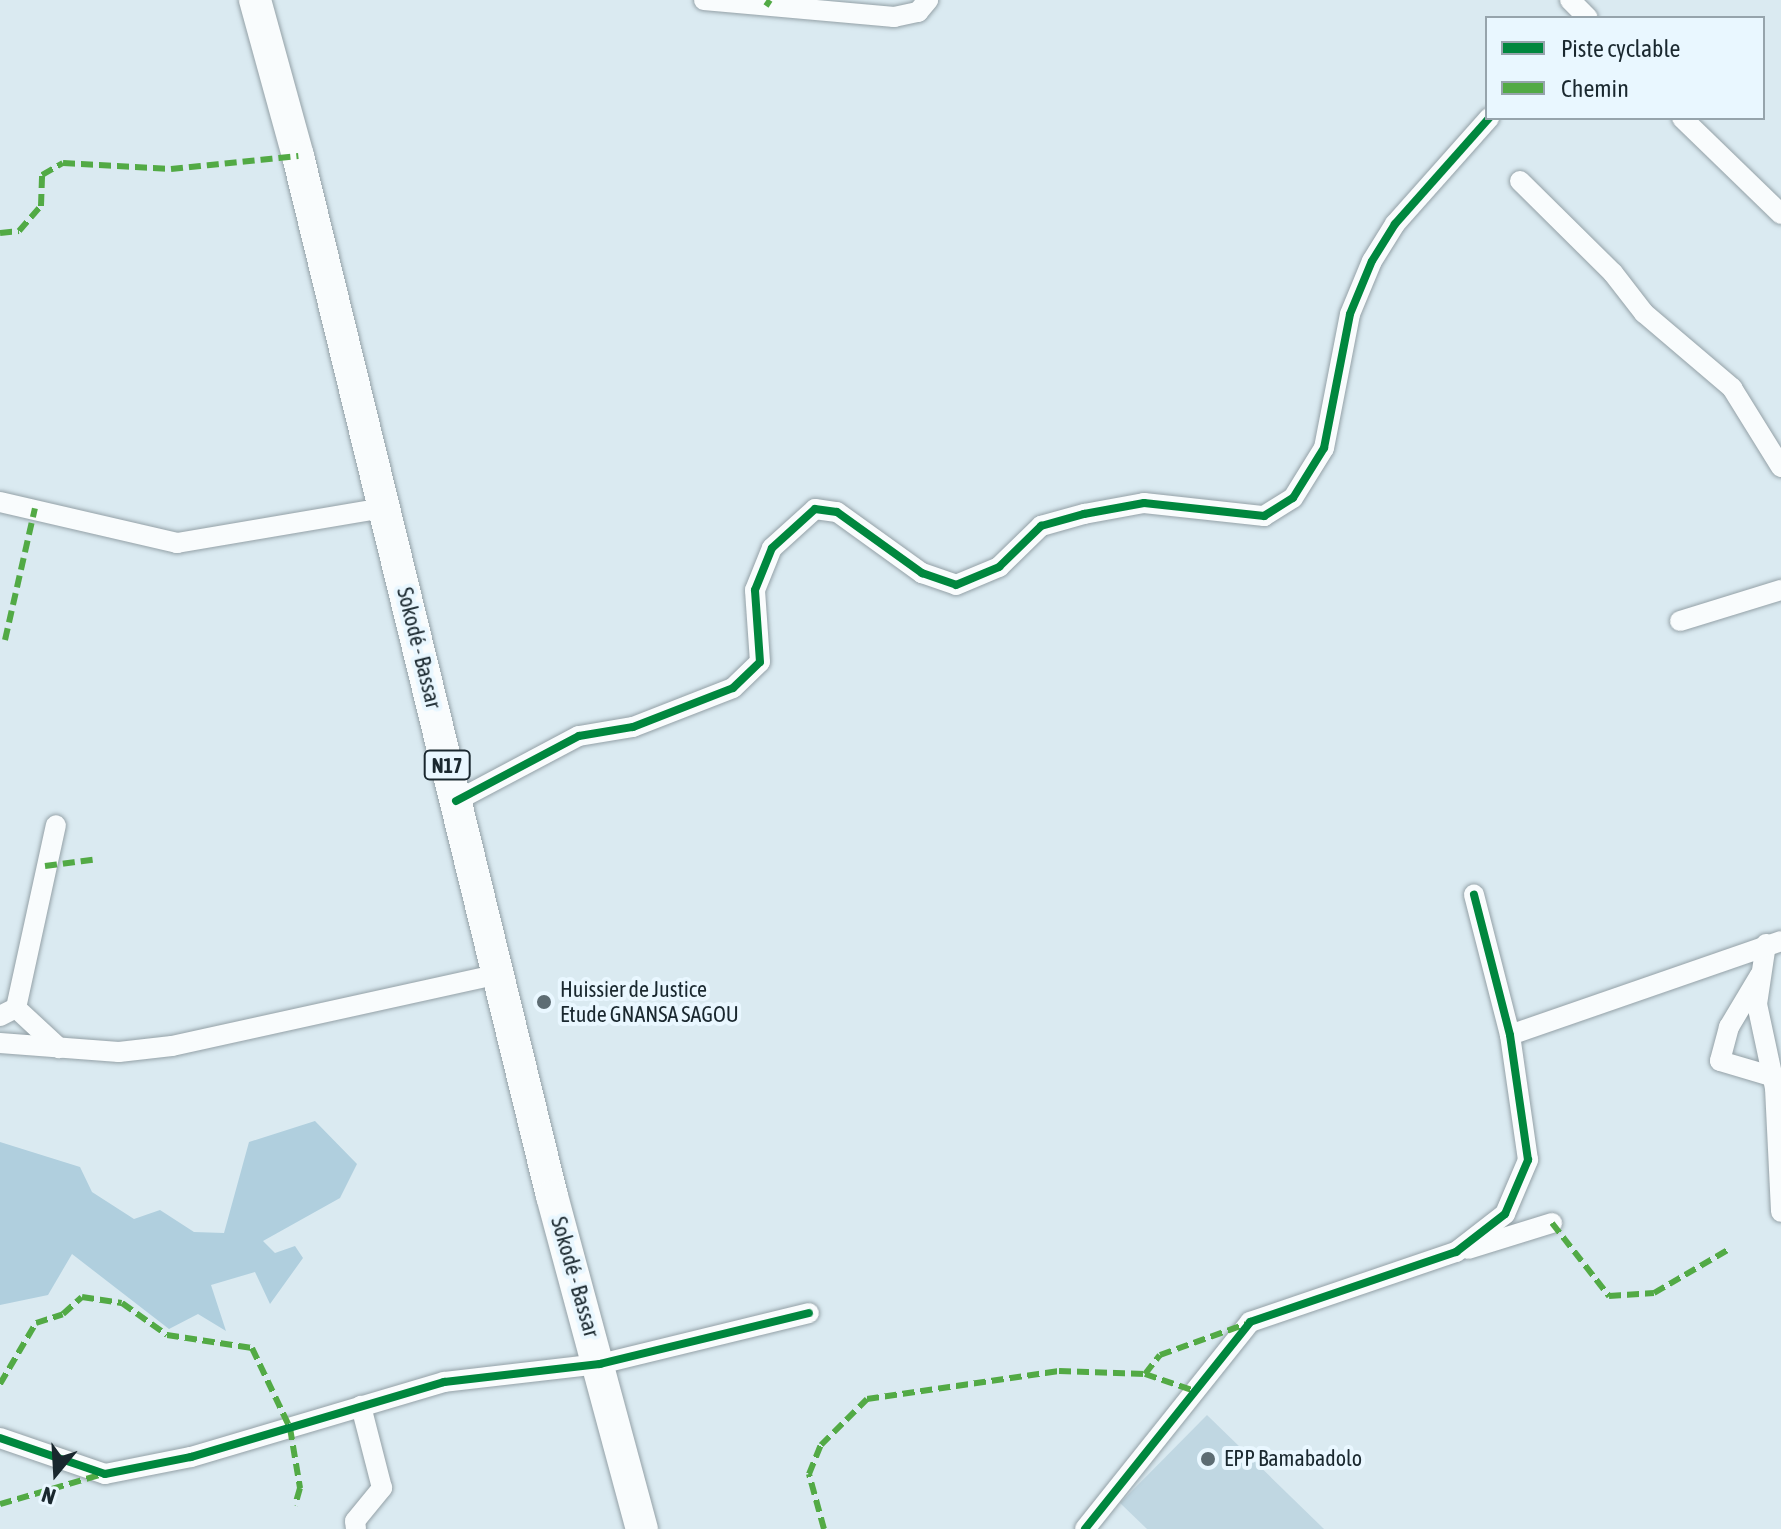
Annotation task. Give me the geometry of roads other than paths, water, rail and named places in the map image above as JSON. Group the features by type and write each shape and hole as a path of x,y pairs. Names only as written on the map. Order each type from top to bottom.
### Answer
{"main road":[{"name":"Sokodé - Bassar","path":"255,0 384,508 552,1196 600,1364 642,1529"}],"street":[{"path":"704,0 894,17 918,12 928,0"},
{"path":"1570,0 1586,16"},
{"path":"456,801 579,736 633,727 733,688 760,662 755,590 772,548 815,509 837,512 922,573 956,585 999,567 1041,526 1084,514 1144,503 1264,516 1293,498 1324,448 1350,314 1372,261 1395,224 1487,120"},
{"path":"1684,120 1781,214"},
{"path":"1520,181 1613,273 1644,313 1706,360 1732,388 1781,467"},
{"path":"0,502 177,543 384,508"},
{"path":"1680,621 1781,590"},
{"path":"56,825 8,1012 59,1048"},
{"path":"1456,1252 1505,1214 1528,1160 1510,1035 1474,895"},
{"path":"1510,1035 1773,943"},
{"path":"1773,943 1762,972 1729,1027 1720,1061 1776,1078"},
{"path":"1762,972 1757,1004 1776,1078 1781,1212"},
{"path":"0,1043 119,1052 172,1046 499,974"},
{"path":"1085,1529 1250,1322 1552,1223"},
{"path":"0,1438 105,1474 191,1457 444,1382 600,1364 809,1313"},
{"path":"356,1529 355,1521 382,1488 361,1406"}],"place":[{"name":"Huissier de Justice Etude GNANSA SAGOU","path":"544,1002"},
{"name":"EPP Bamabadolo","path":"1208,1459"}]}
